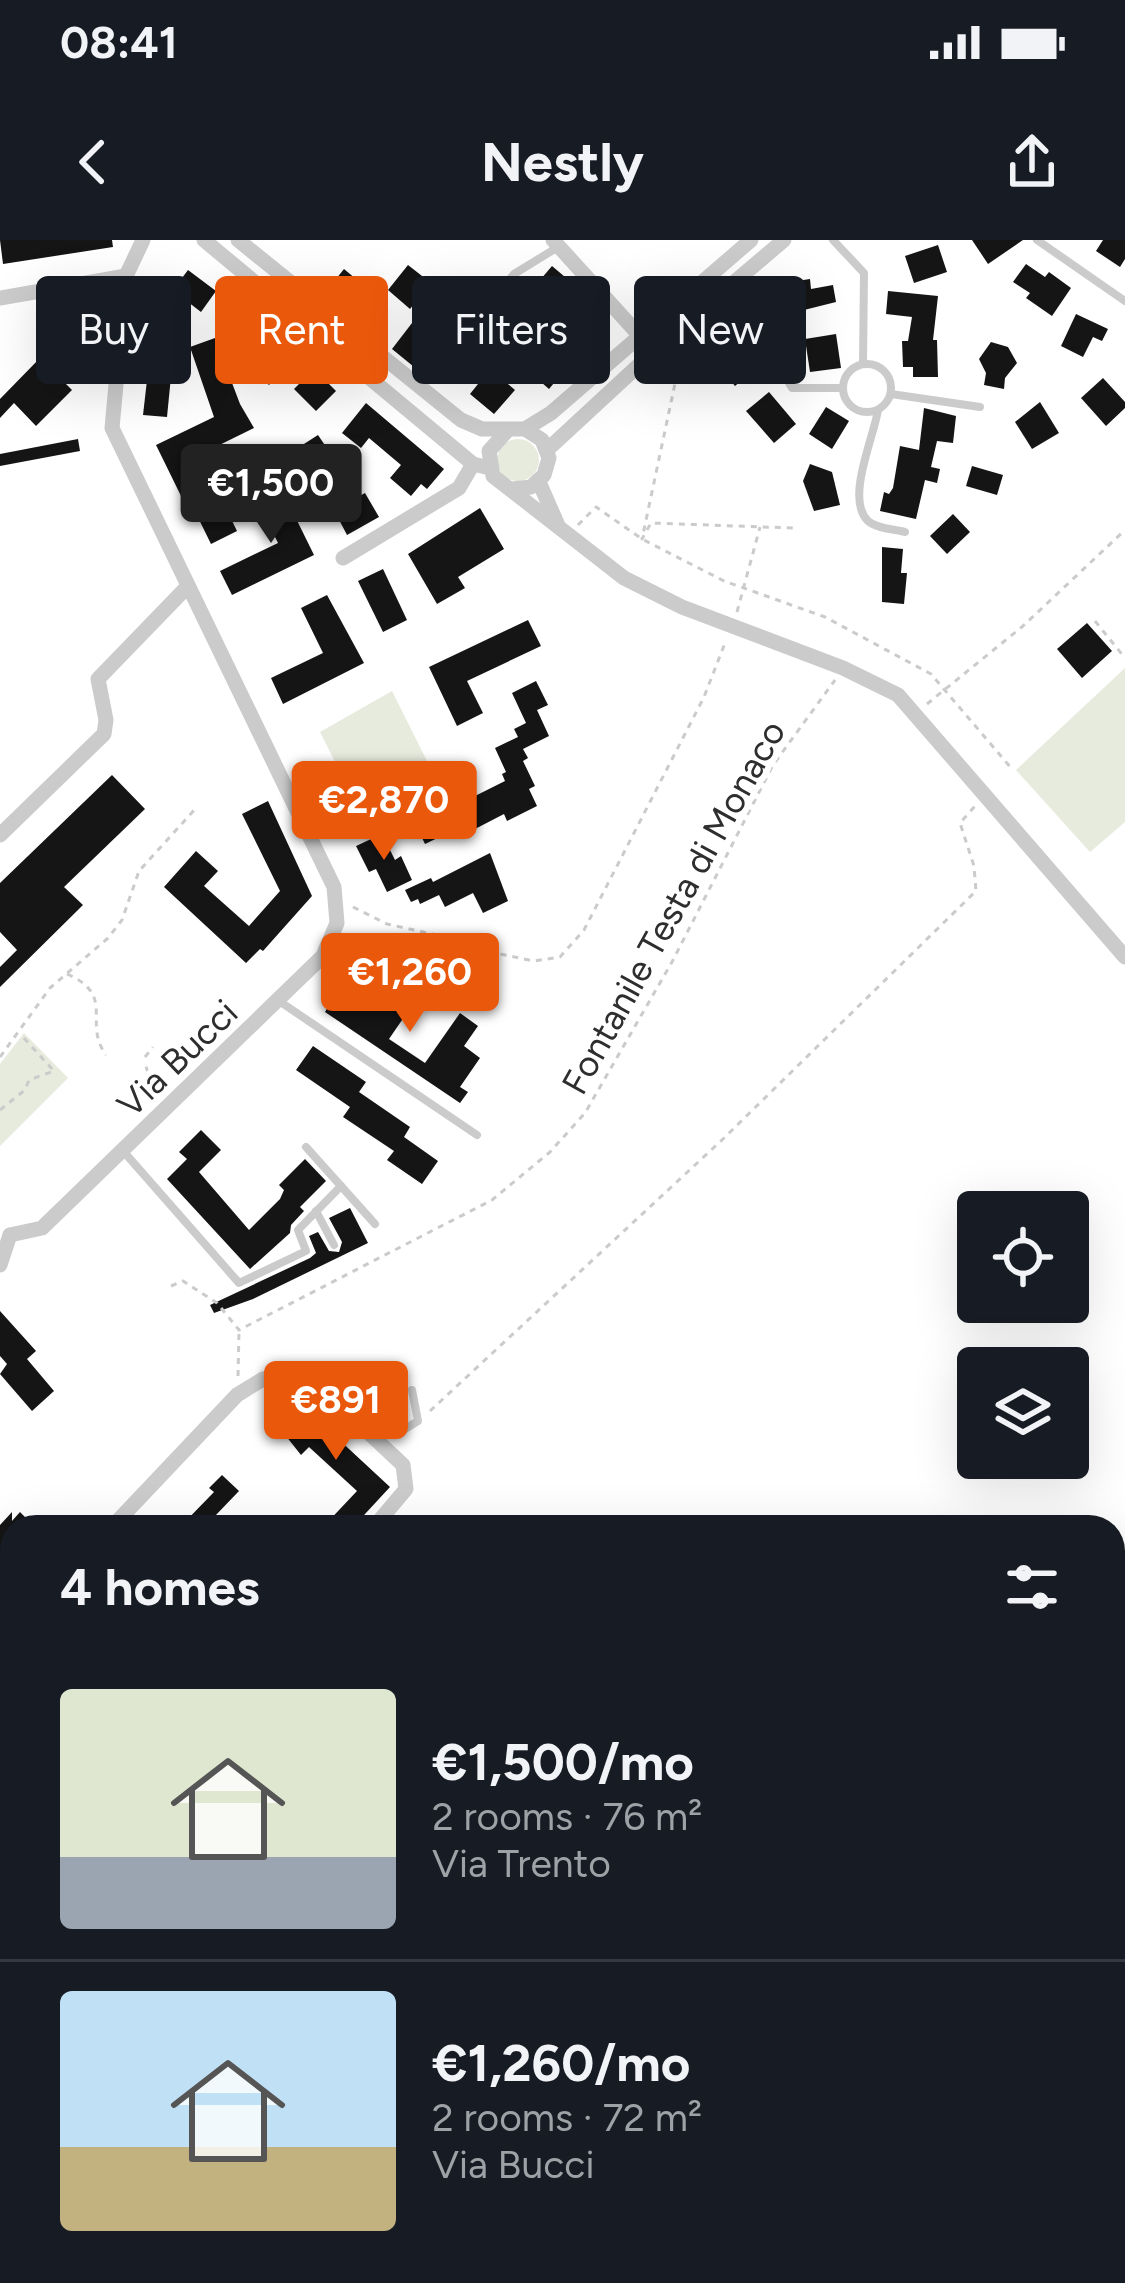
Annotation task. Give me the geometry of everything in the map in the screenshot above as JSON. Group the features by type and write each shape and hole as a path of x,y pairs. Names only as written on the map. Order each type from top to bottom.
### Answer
{"street":[{"path":"126,276 143,240"},
{"path":"204,240 624,578 881,684 917,713 1125,957"},
{"path":"238,240 461,420 482,429 525,429 551,413 634,341"},
{"path":"709,276 751,240"},
{"path":"742,276 784,240"},
{"path":"556,243 634,329"},
{"path":"0,298 36,292"},
{"path":"547,449 634,369"},
{"path":"116,384 112,428 334,887 338,905"},
{"path":"513,489 539,482 548,467 542,440 525,429"},
{"path":"343,558 459,488 506,432"},
{"path":"539,482 564,532"},
{"path":"0,835 104,734 98,679 188,586"},
{"name":"Via Bucci","path":"5,1230 22,1236 42,1228 279,1001 323,956 337,923 338,905"},
{"path":"0,1264 5,1230"},
{"path":"123,1515 237,1395 263,1379 289,1376 317,1384 403,1466 406,1489 384,1515"}],"lane":[{"path":"833,240 863,273 863,364"},
{"path":"1037,240 1125,301"},
{"path":"512,276 556,243"},
{"path":"878,410 854,409 843,388 849,372 863,364 885,371 891,394"},
{"path":"790,384 792,388 843,388"},
{"path":"891,394 980,406"},
{"path":"891,394 878,410 859,482 861,507 866,520 905,532"},
{"path":"279,1001 477,1135"},
{"path":"306,1148 375,1224"},
{"path":"124,1152 239,1283 306,1251 298,1231 341,1186"},
{"path":"316,1211 334,1245"},
{"path":"373,1437 400,1432 418,1421 412,1390"}],"path":[{"path":"642,539 675,384"},
{"path":"564,532 596,507 642,539 745,589 825,617 932,674 1012,769"},
{"path":"642,539 651,523 793,528"},
{"path":"338,905 350,905 387,924 482,945 500,954 534,961 560,956 584,930 704,697 745,589 760,526"},
{"path":"917,713 1023,626 1125,530"},
{"path":"1095,621 1125,658"},
{"name":"Fontanile Testa di Monaco","path":"239,1330 491,1200 550,1152 593,1099 672,962 773,765 843,668"},
{"path":"418,1421 723,1139 976,891 974,866 960,823 985,795"},
{"path":"0,1057 42,998 108,938 122,920 140,871 197,807"},
{"path":"66,974 85,982 95,994 97,1039 106,1055"},
{"path":"0,1110 25,1090 29,1080 54,1071 18,1034"},
{"path":"153,1047 145,1060 148,1073 141,1106 154,1122"},
{"path":"171,1286 183,1281 217,1303 239,1330 237,1395"}],"shaded area":[{"path":"518,439 533,445 539,460 533,475 518,481 503,475 497,460 503,445"},
{"path":"1125,668 1125,822 1090,852 1016,770"},
{"path":"392,691 431,769 359,809 320,732"},
{"path":"24,1033 68,1078 0,1146 0,1064"}],"building":[{"path":"0,240 112,240 113,247 3,264"},
{"path":"972,240 1023,240 988,264"},
{"path":"1103,240 1125,240 1120,267 1096,251"},
{"path":"938,245 947,272 914,283 905,256"},
{"path":"1026,264 1045,277 1049,272 1071,288 1052,316 1013,282"},
{"path":"408,265 422,276 412,276 410,309 388,290"},
{"path":"552,266 564,276 543,276"},
{"path":"188,270 215,290 201,312 191,304 191,276 184,276"},
{"path":"810,279 811,289 833,285 836,302 806,310 806,280"},
{"path":"888,291 938,296 933,340 937,340 938,377 913,377 913,367 903,367 902,341 908,341 912,317 886,314"},
{"path":"1076,314 1108,329 1102,341 1093,337 1083,357 1061,346"},
{"path":"412,323 412,365 392,349"},
{"path":"836,334 841,368 810,372 806,339"},
{"path":"215,338 215,384 232,384 254,428 195,457 237,531 211,544 156,445 214,417 191,347"},
{"path":"991,342 1008,347 1017,363 1005,378 1004,389 984,385 986,373 979,359"},
{"path":"36,362 36,384 66,384 72,390 36,426 14,403 0,418 0,399"},
{"path":"1103,378 1125,402 1125,408 1106,426 1081,398"},
{"path":"147,384 170,384 167,417 143,415"},
{"path":"299,384 329,384 336,391 316,411 294,389"},
{"path":"478,384 508,384 515,390 494,414 470,394"},
{"path":"769,392 796,424 774,443 746,411"},
{"path":"1040,402 1059,433 1032,449 1015,422"},
{"path":"366,403 444,469 427,489 421,484 411,496 390,478 401,465 369,438 361,448 342,433"},
{"path":"826,407 849,421 832,449 809,434"},
{"path":"924,408 956,416 953,443 937,441 931,467 940,469 937,483 925,480 916,519 880,511 884,492 889,494 893,488 900,446 919,450"},
{"path":"318,435 337,463 312,480 293,451"},
{"path":"78,439 80,451 0,466 0,454"},
{"path":"810,464 832,472 840,505 814,511 803,481"},
{"path":"972,466 1003,475 997,495 966,486"},
{"path":"280,486 314,555 232,595 220,571 278,543 256,498"},
{"path":"365,493 379,517 347,535 334,510"},
{"path":"480,508 504,549 458,577 465,588 437,604 408,554"},
{"path":"953,514 970,532 947,554 930,536"},
{"path":"882,547 903,549 904,604 882,602"},
{"path":"383,569 407,620 383,632 358,581"},
{"path":"327,595 364,663 283,704 271,678 323,653 301,608"},
{"path":"528,620 541,646 467,681 483,713 457,726 429,667"},
{"path":"1087,623 1112,651 1082,678 1057,649"},
{"path":"536,681 548,705 537,710 549,736 523,749 528,758 523,761 535,786 529,789 537,806 507,821 504,814 475,829 471,822 425,844 412,817 463,792 467,800 505,781 495,748 518,737 514,729 526,723 512,693"},
{"path":"112,775 145,809 64,887 83,905 0,987 0,967 17,950 0,932 0,883"},
{"path":"268,801 312,896 263,951 246,963 164,887 196,851 218,871 204,886 249,926 280,891 242,814"},
{"path":"382,834 395,860 401,856 412,880 387,892 376,869 369,872 356,846"},
{"path":"490,853 508,901 483,913 473,893 445,907 439,895 420,904 418,899 411,902 405,890 431,878 433,882"},
{"path":"403,974 424,988 389,1039 425,1063 460,1013 478,1026 464,1046 480,1058 460,1087 468,1092 460,1103 325,1012 332,1000 349,1011 370,980 390,993"},
{"path":"313,1046 366,1082 359,1092 410,1127 404,1137 438,1161 422,1184 387,1160 394,1151 343,1117 350,1107 296,1070"},
{"path":"201,1130 221,1150 199,1172 249,1230 280,1199 284,1190 279,1185 305,1159 326,1181 300,1207 304,1211 290,1233 250,1269 167,1179 187,1159 179,1152"},
{"path":"350,1208 368,1243 214,1313 210,1305 310,1258 316,1253 309,1236 318,1232 329,1251 339,1252 342,1242 329,1218"},
{"path":"0,1311 36,1351 27,1359 54,1391 32,1411 0,1374 7,1364 0,1356"},
{"path":"308,1394 325,1409 313,1421 390,1487 364,1515 334,1515 357,1491 309,1447 301,1455 282,1431 294,1418 290,1414"},
{"path":"222,1475 239,1491 216,1515 192,1515 214,1492 209,1488"}]}
